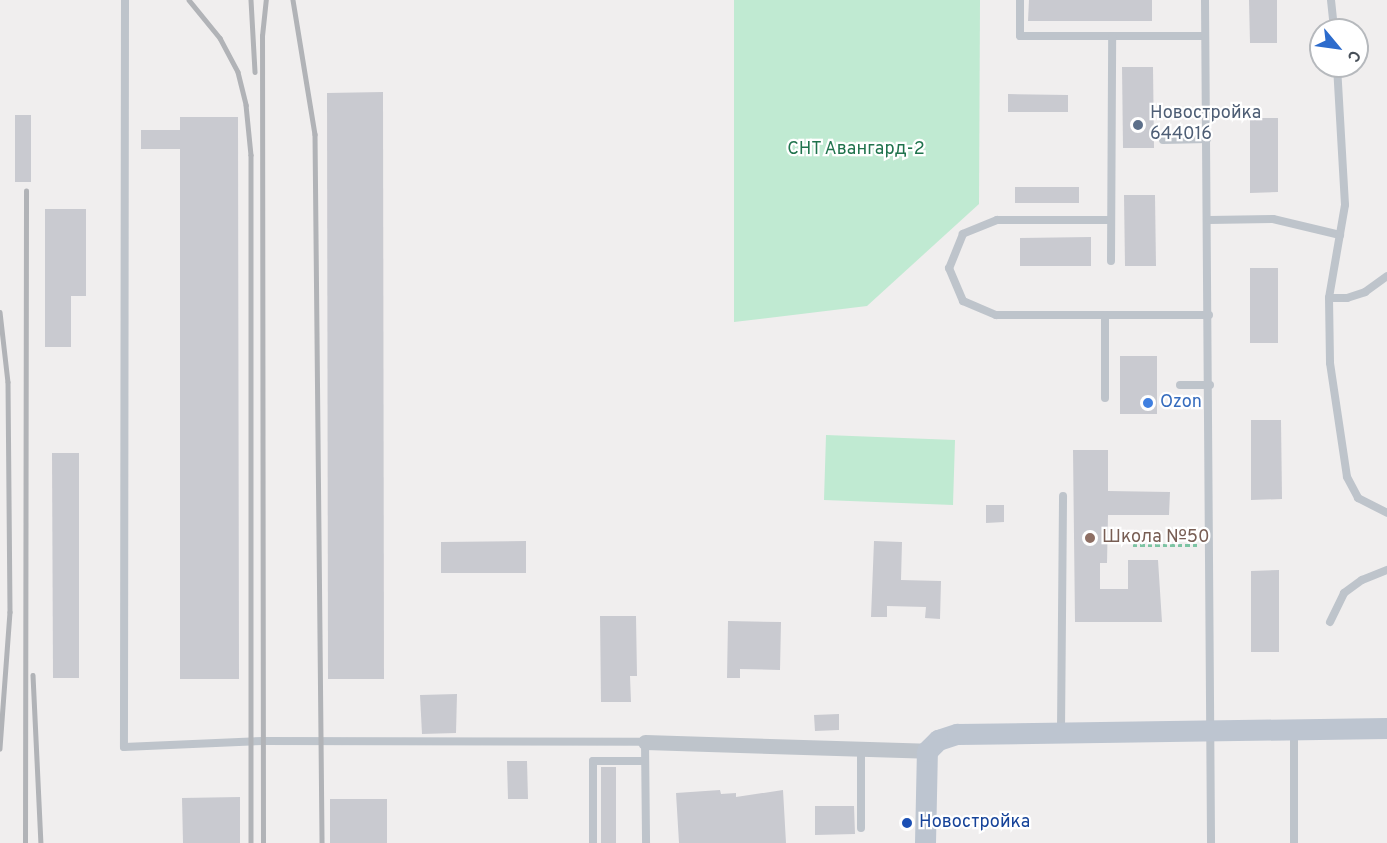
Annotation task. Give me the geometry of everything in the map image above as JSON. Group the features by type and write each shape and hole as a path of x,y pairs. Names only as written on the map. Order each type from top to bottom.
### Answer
{"street":[{"path":"925,843 927,751 938,740 957,734 1385,726"},
{"path":"645,742 927,751"}],"lane":[{"path":"125,0 124,747 263,741 645,742 646,843"},
{"path":"1020,0 1020,36 1205,36"},
{"path":"1205,0 1209,220 1211,843"},
{"path":"1331,0 1333,18"},
{"path":"1111,261 1112,36"},
{"path":"1338,78 1345,206 1329,298 1330,363 1347,477 1358,498 1387,513"},
{"path":"1163,140 1207,139"},
{"path":"1209,220 1273,219 1340,235"},
{"path":"1111,220 997,220 963,234 949,268 963,301 996,315 1209,315"},
{"path":"1329,298 1347,298 1365,292 1387,276"},
{"path":"1105,315 1105,398"},
{"path":"1180,385 1210,385"},
{"path":"1061,732 1063,496"},
{"path":"1330,622 1344,593 1362,580 1387,570"},
{"path":"1294,729 1294,843"},
{"path":"861,750 861,828"},
{"path":"593,843 593,761 644,760"}],"path":[{"path":"1133,545 1210,546"}],"green space":[{"name":"СНТ Авангард-2","path":"734,0 980,0 979,204 867,306 734,322"},
{"path":"826,435 955,440 953,505 824,500"}],"building":[{"path":"1029,0 1152,0 1152,21 1028,21"},
{"path":"1249,0 1277,0 1277,43 1250,43"},
{"path":"1122,67 1153,67 1154,148 1123,148"},
{"path":"383,92 384,679 328,679 327,93"},
{"path":"1008,94 1068,95 1068,112 1008,112"},
{"path":"15,115 31,115 31,182 15,182"},
{"path":"180,117 238,117 239,679 180,679 180,149 141,149 141,130 180,130"},
{"path":"1250,118 1278,118 1278,192 1250,193"},
{"path":"1015,187 1079,187 1079,203 1015,203"},
{"path":"1124,195 1155,195 1156,266 1125,266"},
{"path":"45,209 86,209 86,296 71,296 71,347 45,347"},
{"path":"1091,237 1091,266 1020,266 1020,238"},
{"path":"1250,268 1278,268 1278,343 1250,343"},
{"path":"1120,356 1157,356 1157,414 1120,414"},
{"path":"1251,420 1281,420 1282,499 1251,500"},
{"name":"Школа №50","path":"1073,450 1108,450 1108,491 1170,492 1169,515 1108,515 1107,563 1100,563 1100,589 1128,589 1128,560 1158,560 1162,622 1075,622"},
{"path":"52,453 79,453 79,678 53,678"},
{"path":"986,505 1004,505 1004,522 986,523"},
{"path":"526,541 526,573 441,573 441,542"},
{"path":"874,541 902,542 901,580 941,581 940,619 925,618 926,607 887,606 887,617 871,617"},
{"path":"1279,570 1279,652 1251,652 1251,571"},
{"path":"600,616 636,616 637,676 630,676 631,702 601,702"},
{"path":"728,621 781,622 780,670 740,669 740,678 727,678"},
{"path":"457,694 456,733 422,734 420,695"},
{"path":"839,714 839,730 815,731 814,715"},
{"path":"507,761 527,761 528,799 508,799"},
{"path":"601,767 616,767 616,843 601,843"},
{"path":"720,790 721,794 736,793 736,797 783,790 786,843 679,843 676,793"},
{"path":"240,797 240,843 183,843 182,798"},
{"path":"330,799 387,799 387,843 330,843"},
{"path":"815,806 854,806 855,834 815,835"}],"railway":[{"path":"189,0 220,38 238,72 246,105 251,155 251,843"},
{"path":"251,0 255,72"},
{"path":"263,843 262,36 266,0"},
{"path":"293,0 315,134 322,843"},
{"path":"25,843 26,191"},
{"path":"0,312 8,382 10,612 0,749"},
{"path":"33,675 41,843"}],"place":[{"name":"Новостройка 644016","path":"1138,125"},
{"name":"Ozon","path":"1148,403"},
{"name":"Школа №50","path":"1090,538"},
{"name":"Новостройка","path":"907,823"}]}
